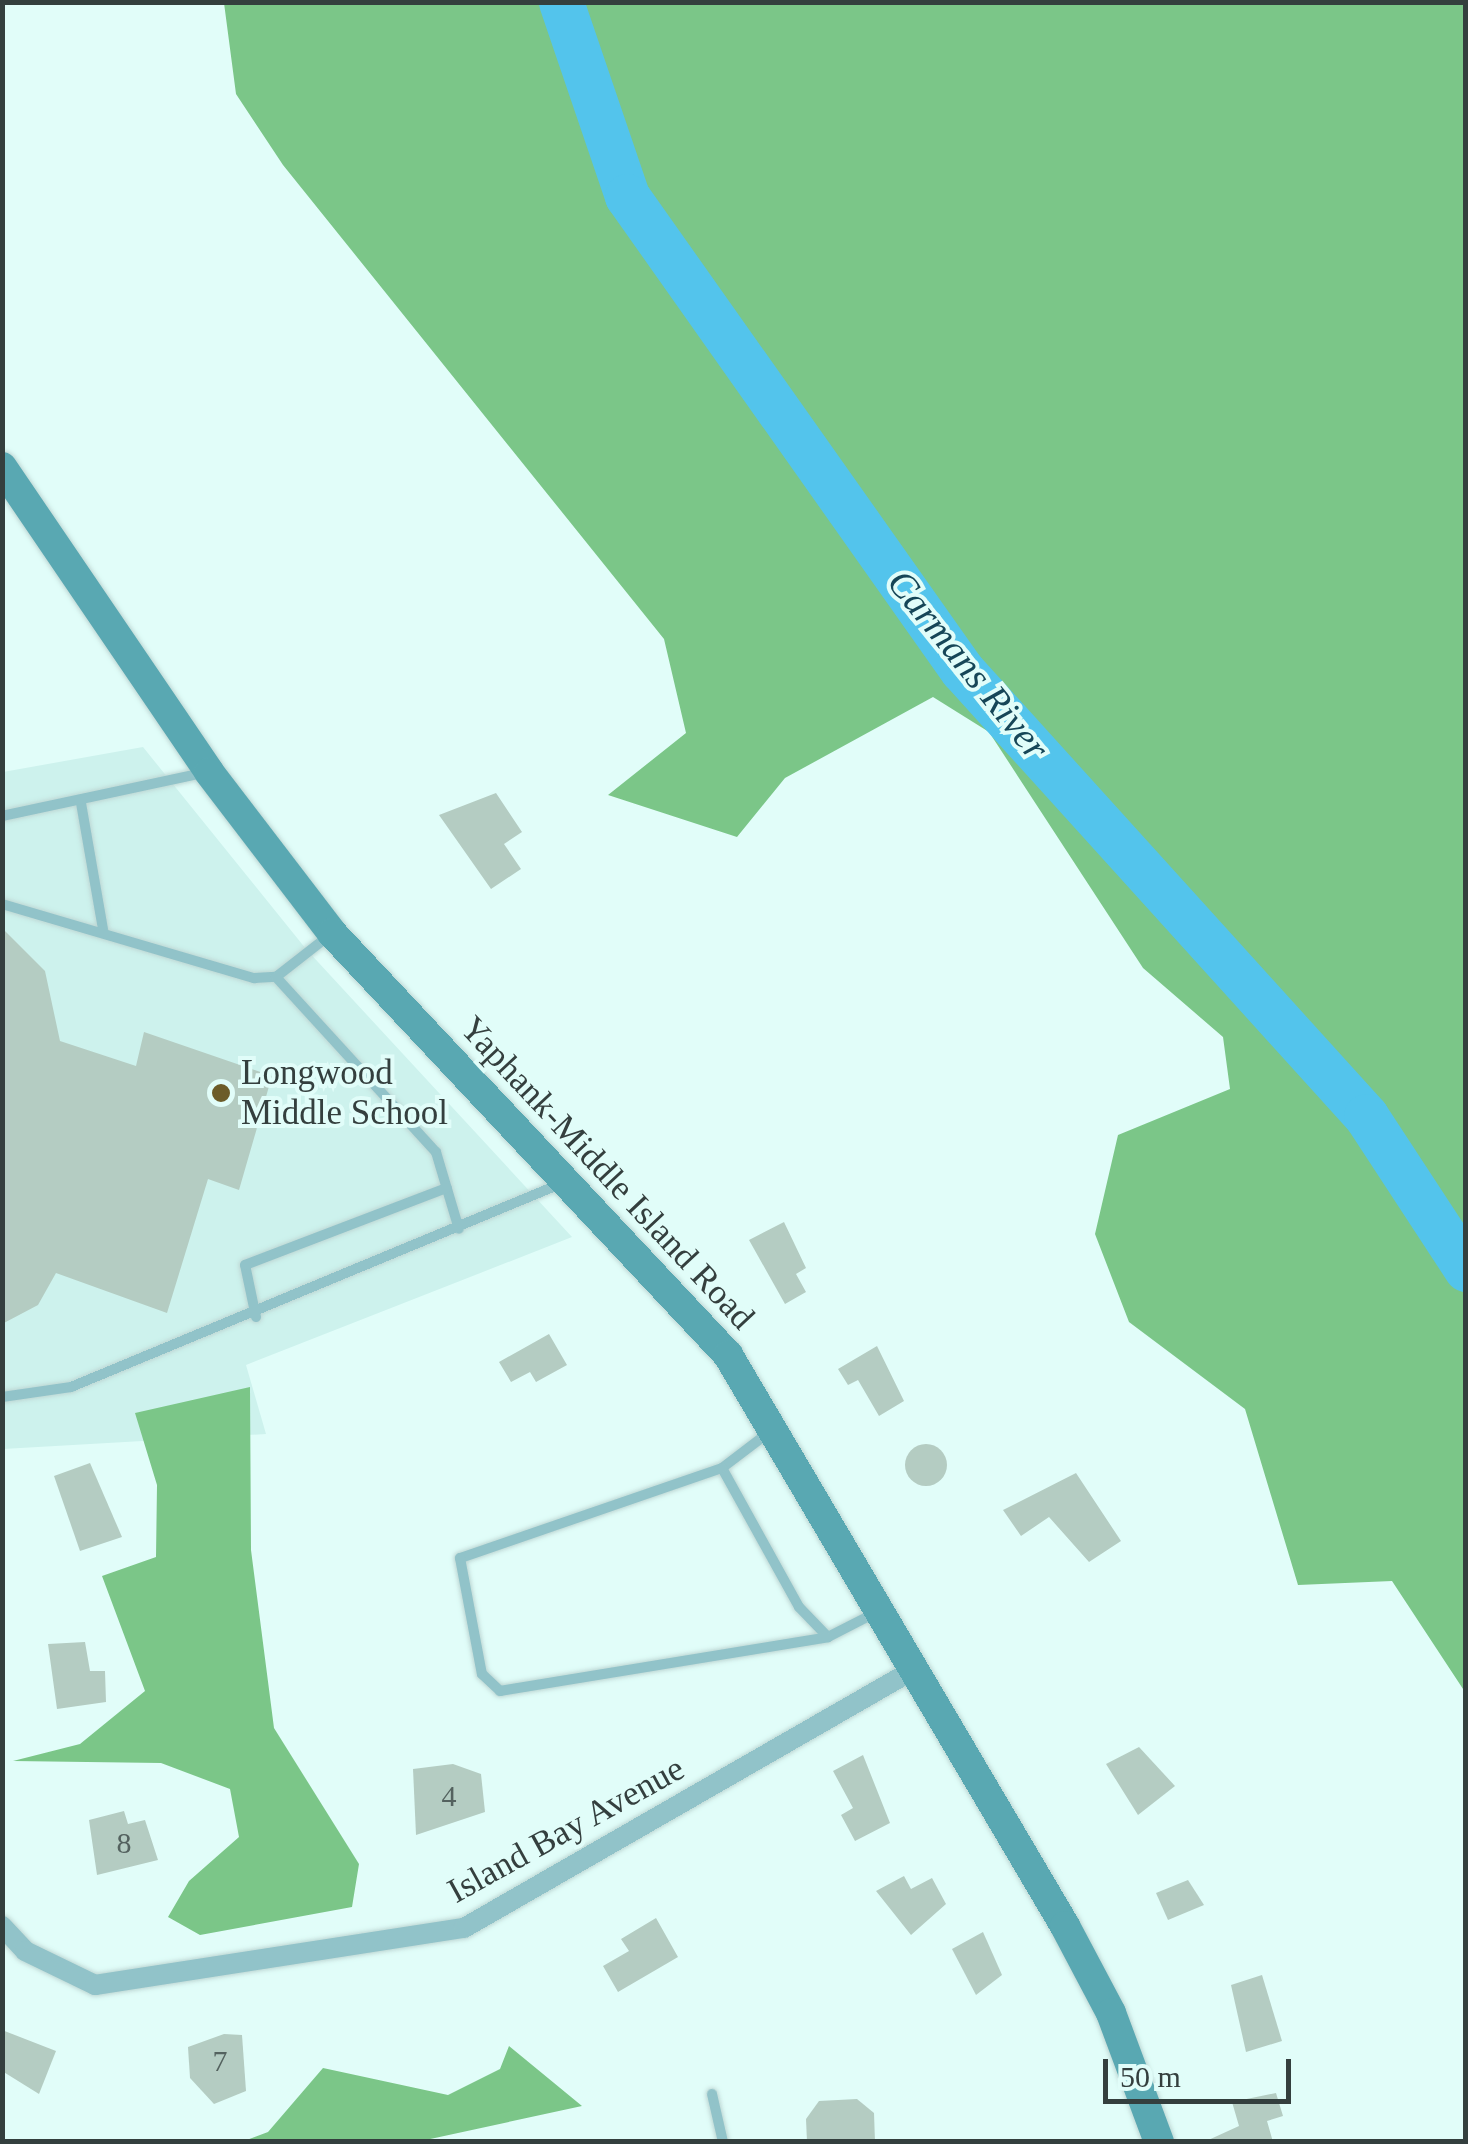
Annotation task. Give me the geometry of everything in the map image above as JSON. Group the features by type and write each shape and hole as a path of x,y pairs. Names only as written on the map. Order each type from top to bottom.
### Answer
{"main road":[{"name":"Yaphank-Middle Island Road","path":"2,467 209,772 332,933 728,1355 769,1432 913,1670 1111,2014 1159,2142"}],"street":[{"name":"Island Bay Avenue","path":"2,1926 26,1951 95,1985 464,1928 913,1670"}],"lane":[{"path":"2,816 81,803 209,772"},
{"path":"81,803 104,929"},
{"path":"2,904 104,929 254,978 276,976 332,933"},
{"path":"276,976 436,1152 459,1229"},
{"path":"2,1396 71,1387 256,1317 564,1183"},
{"path":"256,1317 245,1265 446,1188"},
{"path":"769,1432 722,1468 460,1558 482,1674 500,1691 828,1637 876,1612"},
{"path":"722,1468 799,1607 828,1637"},
{"path":"712,2094 723,2142"}],"shaded area":[{"name":"Longwood Middle School","path":"143,747 306,949 572,1237 246,1365 266,1434 3,1449 3,772"}],"green space":[{"path":"224,3 1465,3 1465,1692 1392,1581 1298,1585 1245,1409 1129,1322 1095,1234 1118,1135 1230,1089 1223,1037 1143,968 989,732 933,697 785,778 737,837 608,795 686,733 664,639 283,165 236,94"},
{"path":"250,1387 251,1550 274,1728 359,1864 352,1907 200,1935 168,1917 189,1881 239,1837 230,1789 161,1763 13,1761 80,1744 145,1691 102,1576 156,1557 157,1485 135,1413"},
{"path":"509,2046 582,2106 421,2141 244,2141 268,2132 323,2068 448,2095 500,2069"}],"building":[{"path":"496,793 522,832 504,844 521,869 491,889 439,815"},
{"path":"2,928 45,971 60,1041 136,1066 144,1032 272,1076 239,1190 208,1179 167,1313 56,1273 38,1305 2,1324"},
{"path":"784,1222 806,1268 796,1274 806,1292 785,1304 749,1240"},
{"path":"549,1334 567,1365 536,1382 530,1372 511,1382 499,1362"},
{"path":"877,1346 904,1401 879,1416 858,1380 848,1385 838,1369"},
{"path":"926,1444 941,1450 947,1465 941,1480 926,1486 911,1480 905,1465 911,1450"},
{"path":"90,1463 122,1537 80,1551 54,1476"},
{"path":"1076,1473 1121,1541 1089,1562 1049,1517 1021,1536 1003,1510"},
{"path":"85,1642 90,1671 105,1671 106,1702 57,1709 48,1644"},
{"path":"1139,1747 1175,1786 1138,1815 1106,1764"},
{"path":"863,1755 890,1823 855,1841 841,1815 853,1808 833,1771"},
{"path":"453,1764 481,1774 485,1812 416,1835 413,1769"},
{"path":"124,1811 128,1824 145,1820 158,1860 97,1875 89,1820"},
{"path":"904,1876 911,1889 932,1878 946,1904 911,1935 876,1891"},
{"path":"1188,1880 1204,1905 1168,1920 1156,1893"},
{"path":"656,1918 678,1957 618,1992 603,1966 629,1951 621,1939"},
{"path":"983,1932 1002,1975 976,1995 952,1949"},
{"path":"1262,1975 1282,2041 1246,2052 1231,1985"},
{"path":"2,2030 56,2051 39,2094 2,2071"},
{"path":"224,2034 242,2035 246,2091 214,2104 190,2078 188,2047"},
{"path":"1276,2093 1283,2116 1267,2121 1273,2142 1204,2142 1239,2126 1232,2102"},
{"path":"857,2099 874,2113 875,2142 807,2142 806,2119 819,2101"}],"waterway":[{"name":"Carmans River","path":"561,2 627,196 962,670 1366,1116 1466,1269"}],"place":[{"name":"Longwood Middle School","path":"221,1093"}]}
